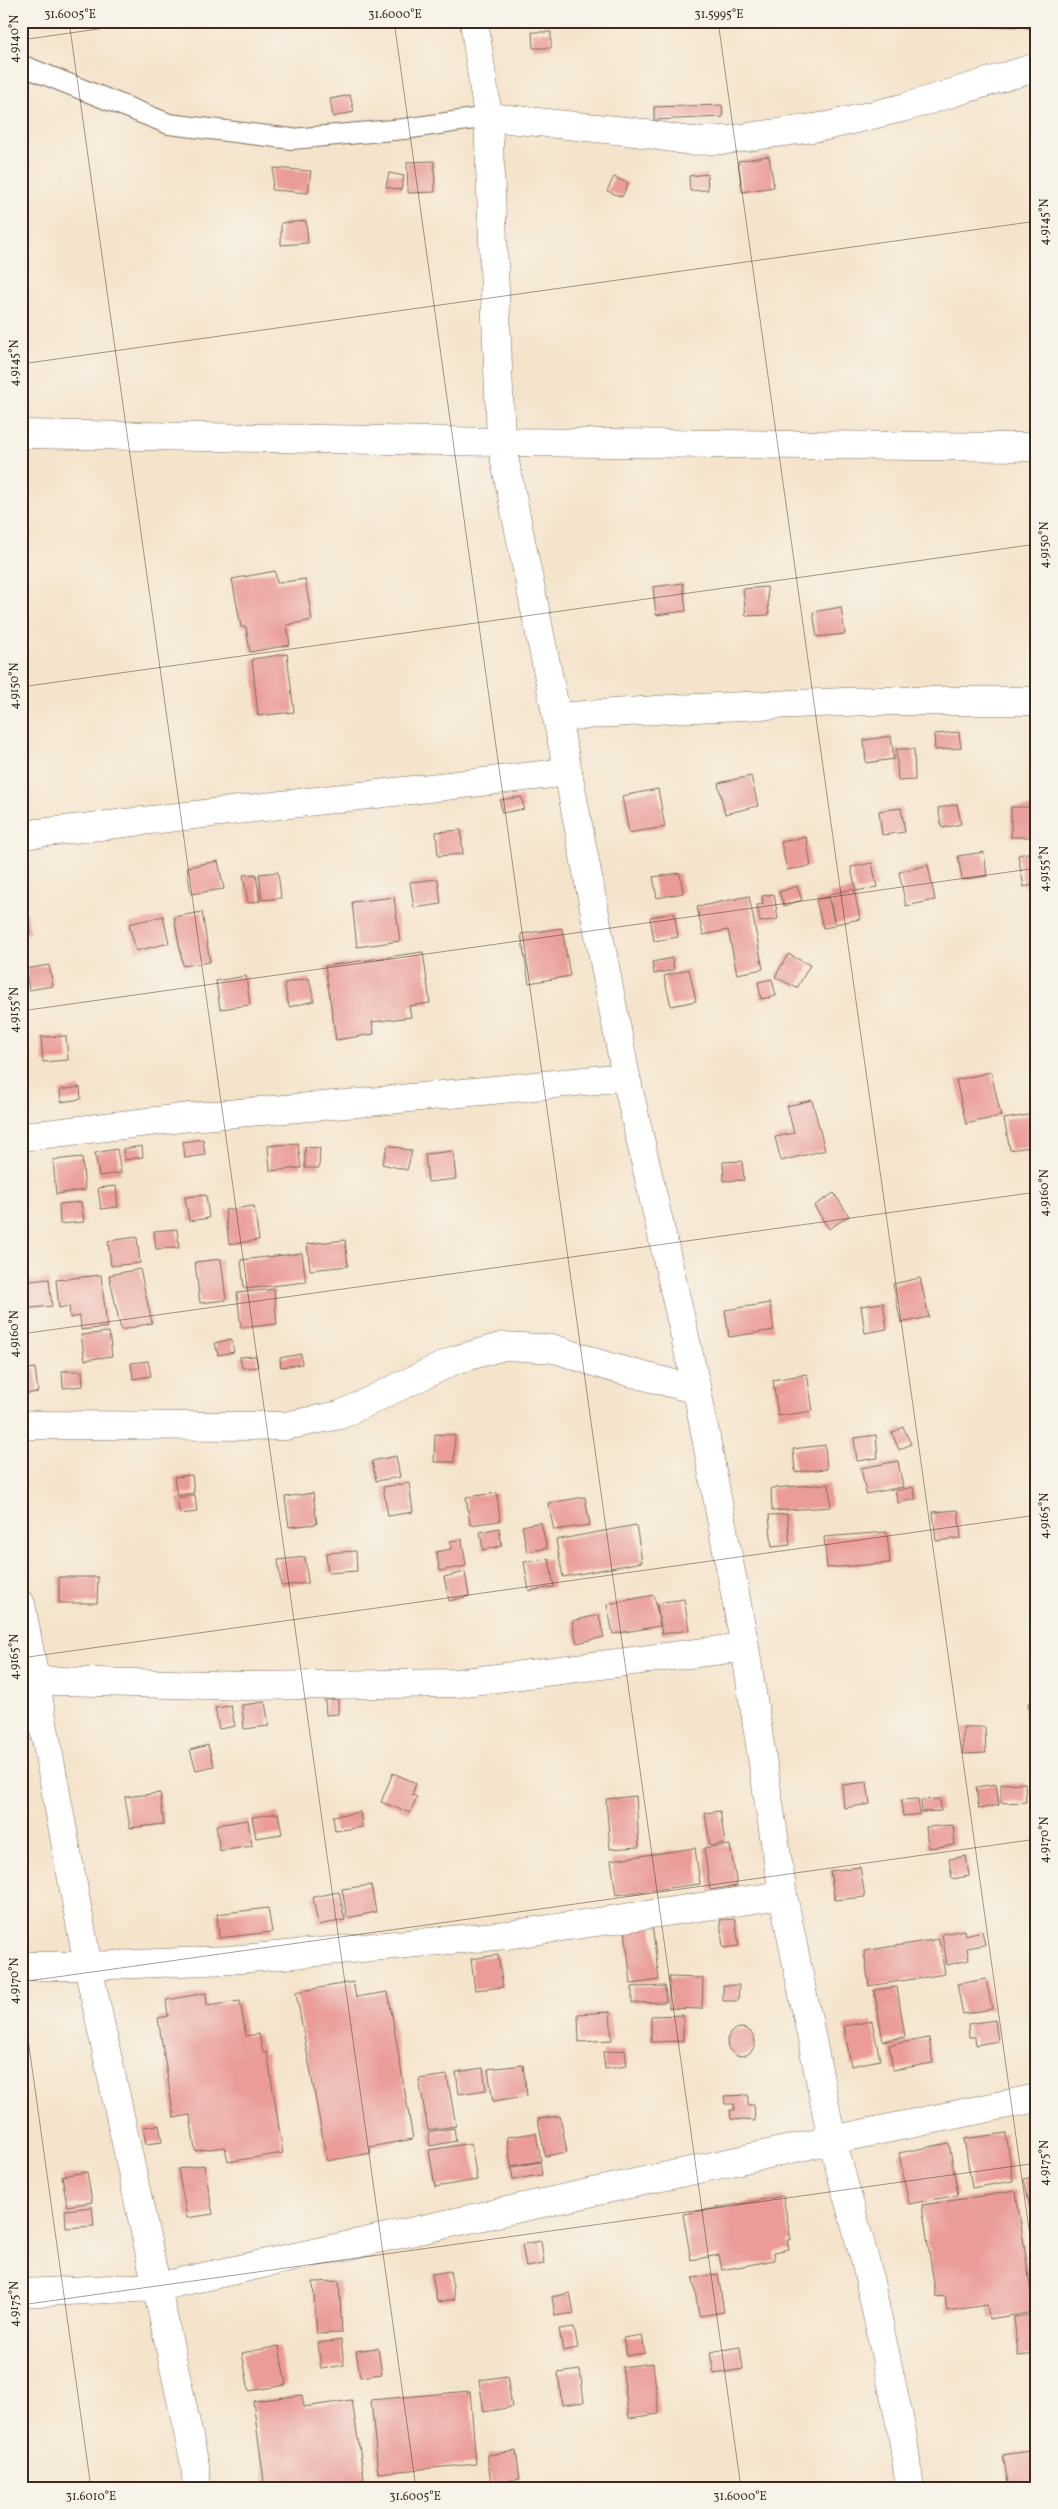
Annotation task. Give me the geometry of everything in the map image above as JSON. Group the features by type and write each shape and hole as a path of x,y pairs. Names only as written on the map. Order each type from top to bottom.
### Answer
{"street":[{"path":"474,21 488,117 501,442 568,772 626,1077 697,1390 745,1647 783,1895 832,2140 866,2264 902,2432 910,2488"},
{"path":"488,117 635,132 690,142 727,140 827,126 906,107 1037,67"},
{"path":"25,438 1037,447"},
{"path":"557,718 670,709 870,700 1037,701"},
{"path":"21,835 568,772"},
{"path":"21,1137 190,1116 369,1102 626,1077"},
{"path":"21,1425 285,1426 340,1414 456,1360 504,1346 555,1350 606,1366 697,1390"},
{"path":"21,1604 28,1681 195,2465 197,2488"},
{"path":"28,1681 246,1686 457,1683 745,1647"},
{"path":"21,1966 88,1966 229,1960 507,1935 783,1895"},
{"path":"21,2293 157,2288 832,2140 1037,2098"}],"lane":[{"path":"21,65 170,124 292,139 404,129 488,117"}],"building":[{"path":"970,21 1021,21 1021,27 970,25"},
{"path":"1029,21 1037,21 1037,28 1028,28"},
{"path":"532,32 551,32 551,48 533,48"},
{"path":"350,95 354,112 333,117 330,99"},
{"path":"722,105 723,117 654,120 654,107"},
{"path":"769,156 774,187 742,192 738,161"},
{"path":"434,161 435,192 408,193 407,162"},
{"path":"274,168 311,171 308,193 272,190"},
{"path":"389,173 404,176 401,190 386,187"},
{"path":"707,174 708,190 690,191 689,176"},
{"path":"614,177 628,183 622,197 607,191"},
{"path":"306,221 308,243 281,245 281,223"},
{"path":"275,571 277,583 305,579 312,620 287,625 290,645 250,652 246,627 241,627 232,579"},
{"path":"683,583 686,611 656,615 653,587"},
{"path":"767,587 769,615 746,616 743,589"},
{"path":"841,607 845,634 817,637 813,612"},
{"path":"287,654 294,712 258,716 252,659"},
{"path":"959,732 961,748 935,750 934,734"},
{"path":"891,736 894,759 866,763 864,740"},
{"path":"896,749 914,749 915,780 898,781"},
{"path":"751,776 758,806 725,814 718,783"},
{"path":"658,789 665,827 629,833 622,796"},
{"path":"522,797 524,809 502,813 500,800"},
{"path":"957,804 961,824 942,828 938,808"},
{"path":"1011,807 1037,807 1037,837 1011,837"},
{"path":"901,808 905,832 882,835 879,811"},
{"path":"461,830 463,854 438,856 436,832"},
{"path":"806,837 811,866 787,870 781,842"},
{"path":"1037,851 1037,884 1024,887 1018,855"},
{"path":"984,852 987,876 962,880 958,856"},
{"path":"218,861 224,889 191,894 187,867"},
{"path":"872,863 877,887 856,891 851,867"},
{"path":"928,865 935,900 906,906 899,872"},
{"path":"278,872 281,898 262,900 259,874"},
{"path":"680,873 683,893 657,898 653,877"},
{"path":"256,874 260,901 248,903 243,875"},
{"path":"438,879 441,904 414,908 410,882"},
{"path":"797,886 802,900 784,906 779,892"},
{"path":"854,889 860,919 835,924 829,894"},
{"path":"774,894 778,919 760,922 757,905 763,904 762,896"},
{"path":"749,896 763,969 737,974 728,930 703,935 697,907"},
{"path":"394,897 400,941 357,947 352,902"},
{"path":"828,897 835,926 823,928 816,900"},
{"path":"202,912 210,962 183,966 174,917"},
{"path":"27,913 30,933 21,935 21,914"},
{"path":"674,913 678,937 654,941 650,917"},
{"path":"163,916 169,943 136,951 129,924"},
{"path":"562,928 570,976 529,983 521,934"},
{"path":"423,952 430,1003 409,1006 411,1017 372,1022 374,1034 336,1040 325,966"},
{"path":"788,954 810,965 797,988 775,977"},
{"path":"672,958 674,970 654,974 652,962"},
{"path":"49,965 53,986 29,990 25,969"},
{"path":"689,969 696,1001 671,1006 664,976"},
{"path":"246,976 250,1005 220,1009 216,981"},
{"path":"309,978 314,1001 289,1007 284,983"},
{"path":"772,979 776,996 761,999 758,982"},
{"path":"66,1036 68,1060 43,1062 41,1037"},
{"path":"991,1072 1001,1116 966,1124 956,1080"},
{"path":"80,1087 81,1099 61,1102 60,1090"},
{"path":"812,1100 825,1150 781,1161 775,1137 794,1133 787,1106"},
{"path":"1035,1114 1037,1146 1010,1150 1004,1119"},
{"path":"203,1139 205,1155 185,1158 183,1142"},
{"path":"298,1143 301,1168 270,1171 268,1146"},
{"path":"388,1145 412,1151 407,1170 382,1164"},
{"path":"142,1146 143,1157 125,1160 123,1149"},
{"path":"305,1147 320,1148 319,1168 305,1168"},
{"path":"117,1149 121,1173 99,1176 95,1153"},
{"path":"453,1151 456,1179 428,1182 425,1154"},
{"path":"82,1157 85,1190 56,1194 53,1160"},
{"path":"742,1161 744,1180 724,1181 723,1162"},
{"path":"116,1186 118,1207 101,1209 98,1188"},
{"path":"834,1193 849,1216 829,1229 814,1206"},
{"path":"206,1195 209,1218 189,1221 185,1197"},
{"path":"81,1202 84,1222 60,1224 59,1204"},
{"path":"254,1206 259,1240 229,1244 225,1210"},
{"path":"177,1229 179,1248 156,1249 154,1231"},
{"path":"137,1237 140,1263 111,1266 108,1241"},
{"path":"345,1240 348,1266 310,1270 307,1244"},
{"path":"302,1253 306,1282 244,1289 241,1260"},
{"path":"221,1259 226,1300 200,1303 195,1262"},
{"path":"140,1269 152,1323 121,1330 109,1275"},
{"path":"101,1275 107,1327 81,1330 80,1316 70,1318 69,1306 59,1308 56,1280"},
{"path":"920,1278 929,1317 901,1323 893,1284"},
{"path":"49,1279 52,1306 21,1309 21,1282"},
{"path":"274,1289 277,1324 241,1328 237,1293"},
{"path":"770,1303 774,1330 729,1337 725,1310"},
{"path":"883,1303 887,1329 865,1333 861,1306"},
{"path":"109,1332 112,1356 85,1360 81,1335"},
{"path":"231,1339 234,1352 218,1355 215,1343"},
{"path":"301,1354 302,1364 281,1367 280,1358"},
{"path":"256,1356 258,1367 242,1368 240,1357"},
{"path":"148,1361 151,1376 133,1379 131,1363"},
{"path":"35,1368 38,1392 21,1395 21,1370"},
{"path":"62,1371 82,1371 83,1386 63,1388"},
{"path":"807,1374 813,1411 778,1416 773,1380"},
{"path":"903,1427 911,1444 899,1450 892,1433"},
{"path":"435,1434 455,1435 454,1462 434,1462"},
{"path":"876,1435 878,1458 857,1461 854,1438"},
{"path":"825,1445 827,1469 795,1472 793,1449"},
{"path":"396,1456 400,1477 376,1481 372,1461"},
{"path":"898,1461 903,1487 866,1494 861,1468"},
{"path":"192,1475 194,1493 177,1496 174,1477"},
{"path":"409,1483 413,1512 388,1516 383,1487"},
{"path":"829,1484 831,1507 772,1511 771,1488"},
{"path":"913,1487 916,1499 898,1503 895,1491"},
{"path":"313,1493 317,1524 289,1527 285,1497"},
{"path":"497,1493 500,1521 470,1525 466,1497"},
{"path":"195,1495 197,1512 180,1514 177,1498"},
{"path":"585,1497 590,1525 554,1530 548,1503"},
{"path":"958,1510 961,1538 936,1541 933,1512"},
{"path":"787,1514 790,1545 772,1547 769,1515"},
{"path":"541,1522 547,1548 527,1552 522,1526"},
{"path":"636,1525 642,1562 563,1577 556,1540"},
{"path":"499,1528 502,1546 483,1550 480,1532"},
{"path":"887,1532 890,1563 827,1568 824,1537"},
{"path":"462,1539 466,1566 440,1571 436,1552 451,1549 450,1541"},
{"path":"356,1551 357,1571 328,1573 326,1553"},
{"path":"305,1557 308,1583 281,1586 278,1560"},
{"path":"549,1559 554,1587 529,1591 524,1562"},
{"path":"465,1572 469,1596 449,1601 444,1577"},
{"path":"59,1577 98,1577 97,1603 59,1603"},
{"path":"654,1595 660,1626 613,1634 607,1604"},
{"path":"684,1599 689,1630 662,1634 657,1603"},
{"path":"599,1615 604,1637 577,1643 572,1621"},
{"path":"338,1699 338,1714 326,1715 325,1700"},
{"path":"265,1702 269,1726 244,1729 242,1705"},
{"path":"1028,1703 1037,1703 1037,1767 1032,1767"},
{"path":"231,1706 235,1726 219,1729 215,1708"},
{"path":"963,1727 985,1727 986,1753 963,1754"},
{"path":"208,1745 214,1766 196,1770 190,1750"},
{"path":"393,1773 416,1783 412,1795 417,1797 410,1813 381,1802"},
{"path":"867,1782 870,1804 844,1808 842,1785"},
{"path":"1025,1783 1026,1802 1001,1803 1001,1784"},
{"path":"996,1784 999,1805 979,1809 976,1787"},
{"path":"160,1793 164,1824 130,1828 125,1797"},
{"path":"636,1796 639,1847 610,1849 606,1799"},
{"path":"918,1799 920,1814 903,1816 901,1800"},
{"path":"940,1799 941,1811 922,1812 921,1800"},
{"path":"720,1811 725,1843 710,1846 705,1813"},
{"path":"360,1812 362,1827 335,1831 333,1816"},
{"path":"278,1813 282,1834 256,1838 252,1817"},
{"path":"248,1820 252,1846 220,1851 216,1825"},
{"path":"953,1825 955,1845 928,1848 926,1827"},
{"path":"730,1845 737,1886 710,1890 704,1848"},
{"path":"695,1848 700,1884 616,1895 611,1860"},
{"path":"966,1856 969,1876 952,1879 949,1859"},
{"path":"860,1867 865,1897 835,1900 830,1871"},
{"path":"371,1885 376,1912 347,1918 342,1889"},
{"path":"339,1892 345,1920 318,1925 313,1897"},
{"path":"268,1908 272,1932 219,1938 217,1914"},
{"path":"735,1919 739,1946 723,1948 720,1920"},
{"path":"652,1925 659,1980 631,1984 625,1929"},
{"path":"964,1930 965,1935 982,1931 985,1945 967,1948 969,1960 947,1965 942,1934"},
{"path":"939,1939 945,1974 869,1986 864,1951"},
{"path":"498,1955 503,1987 475,1990 471,1959"},
{"path":"669,1977 703,1978 702,2009 669,2008"},
{"path":"986,1979 992,2009 963,2014 957,1984"},
{"path":"353,1982 356,1997 388,1992 413,2139 370,2147 371,2153 327,2161 296,1992"},
{"path":"723,1985 739,1985 738,2001 723,2001"},
{"path":"665,1986 666,2002 632,2003 632,1987"},
{"path":"897,1987 905,2037 883,2041 874,1990"},
{"path":"206,1993 207,2006 240,2001 246,2036 259,2034 263,2053 267,2052 283,2153 228,2162 225,2147 195,2151 190,2115 174,2118 158,2018 168,2016 166,2000"},
{"path":"610,2012 612,2040 579,2042 578,2014"},
{"path":"683,2015 683,2041 651,2042 651,2016"},
{"path":"995,2020 998,2041 976,2045 975,2037 969,2037 968,2024"},
{"path":"872,2021 880,2060 851,2066 844,2026"},
{"path":"741,2028 751,2032 755,2042 751,2052 741,2056 731,2052 727,2042 731,2032"},
{"path":"929,2038 933,2063 893,2070 889,2045"},
{"path":"625,2050 627,2066 605,2069 603,2052"},
{"path":"523,2065 527,2096 493,2101 488,2069"},
{"path":"483,2068 486,2090 459,2094 456,2072"},
{"path":"447,2075 456,2126 428,2130 419,2079"},
{"path":"748,2095 748,2105 754,2105 755,2121 731,2119 730,2110 734,2110 734,2104 725,2104 724,2096"},
{"path":"560,2116 567,2152 545,2156 538,2119"},
{"path":"159,2125 162,2142 146,2144 143,2127"},
{"path":"454,2128 456,2141 430,2146 428,2132"},
{"path":"536,2133 541,2161 511,2166 507,2137"},
{"path":"1006,2133 1013,2181 972,2188 964,2139"},
{"path":"471,2143 477,2180 435,2187 429,2150"},
{"path":"949,2143 958,2195 909,2204 899,2153"},
{"path":"540,2162 542,2175 513,2179 511,2167"},
{"path":"204,2165 213,2214 187,2218 178,2169"},
{"path":"87,2172 92,2202 67,2206 62,2176"},
{"path":"1037,2176 1037,2238 1036,2238 1024,2179"},
{"path":"1016,2191 1034,2312 989,2319 987,2305 947,2311 945,2296 936,2297 922,2205"},
{"path":"783,2196 791,2240 787,2240 789,2249 774,2252 775,2260 722,2270 719,2255 691,2260 683,2214"},
{"path":"92,2207 94,2226 66,2228 65,2210"},
{"path":"541,2241 544,2264 526,2267 522,2244"},
{"path":"450,2271 455,2299 437,2302 432,2274"},
{"path":"718,2274 724,2312 699,2316 693,2278"},
{"path":"339,2281 342,2333 317,2334 313,2282"},
{"path":"570,2293 574,2313 555,2316 552,2297"},
{"path":"1036,2314 1037,2354 1018,2356 1014,2317"},
{"path":"574,2327 578,2348 563,2351 559,2329"},
{"path":"642,2335 645,2353 627,2356 623,2338"},
{"path":"341,2340 344,2365 321,2369 318,2343"},
{"path":"279,2346 286,2385 249,2391 242,2353"},
{"path":"740,2347 743,2369 714,2374 710,2352"},
{"path":"378,2348 382,2374 360,2377 356,2351"},
{"path":"653,2363 659,2414 629,2418 622,2367"},
{"path":"580,2370 584,2402 562,2405 558,2373"},
{"path":"507,2376 512,2407 484,2412 479,2380"},
{"path":"470,2391 476,2464 378,2473 371,2400"},
{"path":"302,2395 304,2407 352,2400 365,2485 349,2488 265,2488 253,2401"},
{"path":"516,2451 520,2479 491,2483 487,2455"},
{"path":"1029,2451 1036,2488 1009,2488 1003,2455"}]}
